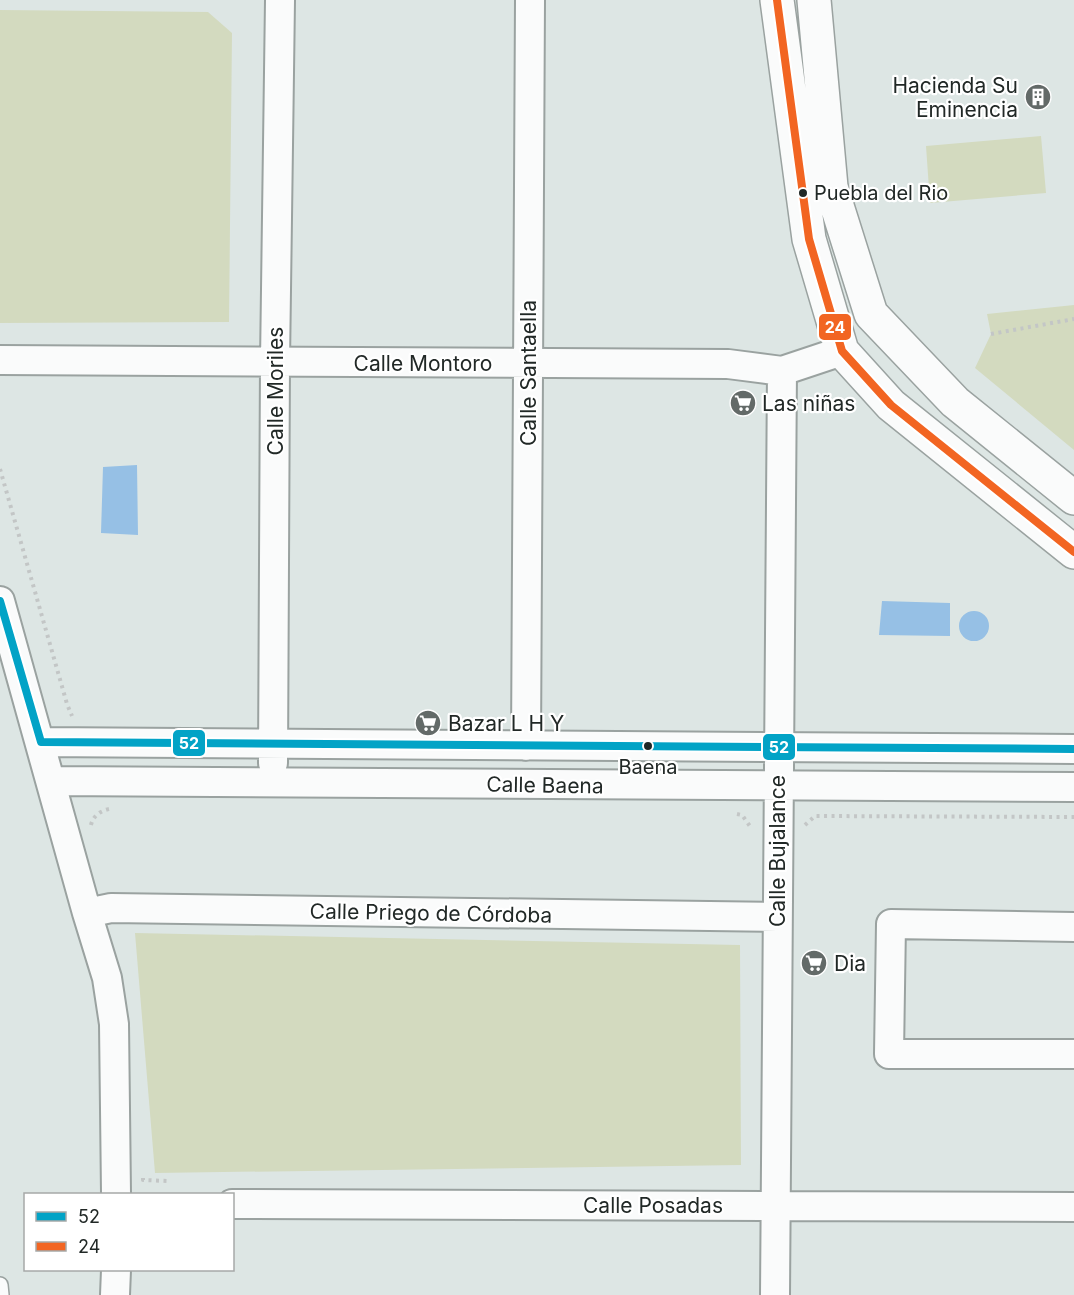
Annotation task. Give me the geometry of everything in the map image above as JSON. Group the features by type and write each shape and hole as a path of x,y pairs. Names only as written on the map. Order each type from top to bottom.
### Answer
{"street":[{"name":"Calle Moriles","path":"274,782 275,362 280,0"},
{"name":"Calle Santaella","path":"526,746 530,0"},
{"path":"777,0 809,239 842,351 891,405 1074,552"},
{"path":"814,0 831,187 871,314 955,402 1074,498"},
{"name":"Calle Montoro","path":"0,360 728,364 782,371 842,351"},
{"name":"Calle Bujalance","path":"775,1295 777,787 782,371"},
{"path":"0,601 107,978 114,1024 116,1193"},
{"name":"Calle Baena","path":"41,742 1074,749"},
{"name":"Calle Baena","path":"52,781 1074,787"},
{"name":"Calle Priego de Córdoba","path":"87,913 111,908 777,917"},
{"path":"1074,927 891,924 889,1054 1074,1054"},
{"name":"Calle Posadas","path":"234,1204 1074,1207"},
{"path":"116,1271 116,1295"}],"lane":[{"path":"0,1285 1,1295"}],"path":[{"path":"991,334 1074,319"},
{"path":"0,470 67,704 75,719"},
{"path":"800,831 815,816 1074,817"}],"green space":[{"path":"0,10 208,12 232,33 229,322 0,323"},
{"path":"1041,136 1046,193 930,203 926,146"},
{"path":"1074,305 1074,450 975,368 991,334 987,314"},
{"path":"135,933 740,945 741,1165 155,1173"}],"water":[{"path":"137,465 138,535 101,533 103,467"},
{"path":"882,601 950,603 950,636 879,635"},
{"path":"974,611 985,615 989,626 985,637 974,641 963,637 959,626 963,615"}],"transit line":[{"name":"24","path":"777,0 809,239 842,351 891,405 1074,552"},
{"name":"52","path":"0,601 41,742 1074,749"}],"place":[{"name":"Hacienda Su Eminencia","path":"1038,97"},
{"name":"Puebla del Rio","path":"803,193"},
{"name":"Las niñas","path":"743,403"},
{"name":"Bazar L H Y","path":"428,723"},
{"name":"Baena","path":"648,746"},
{"name":"Dia","path":"814,963"}]}
